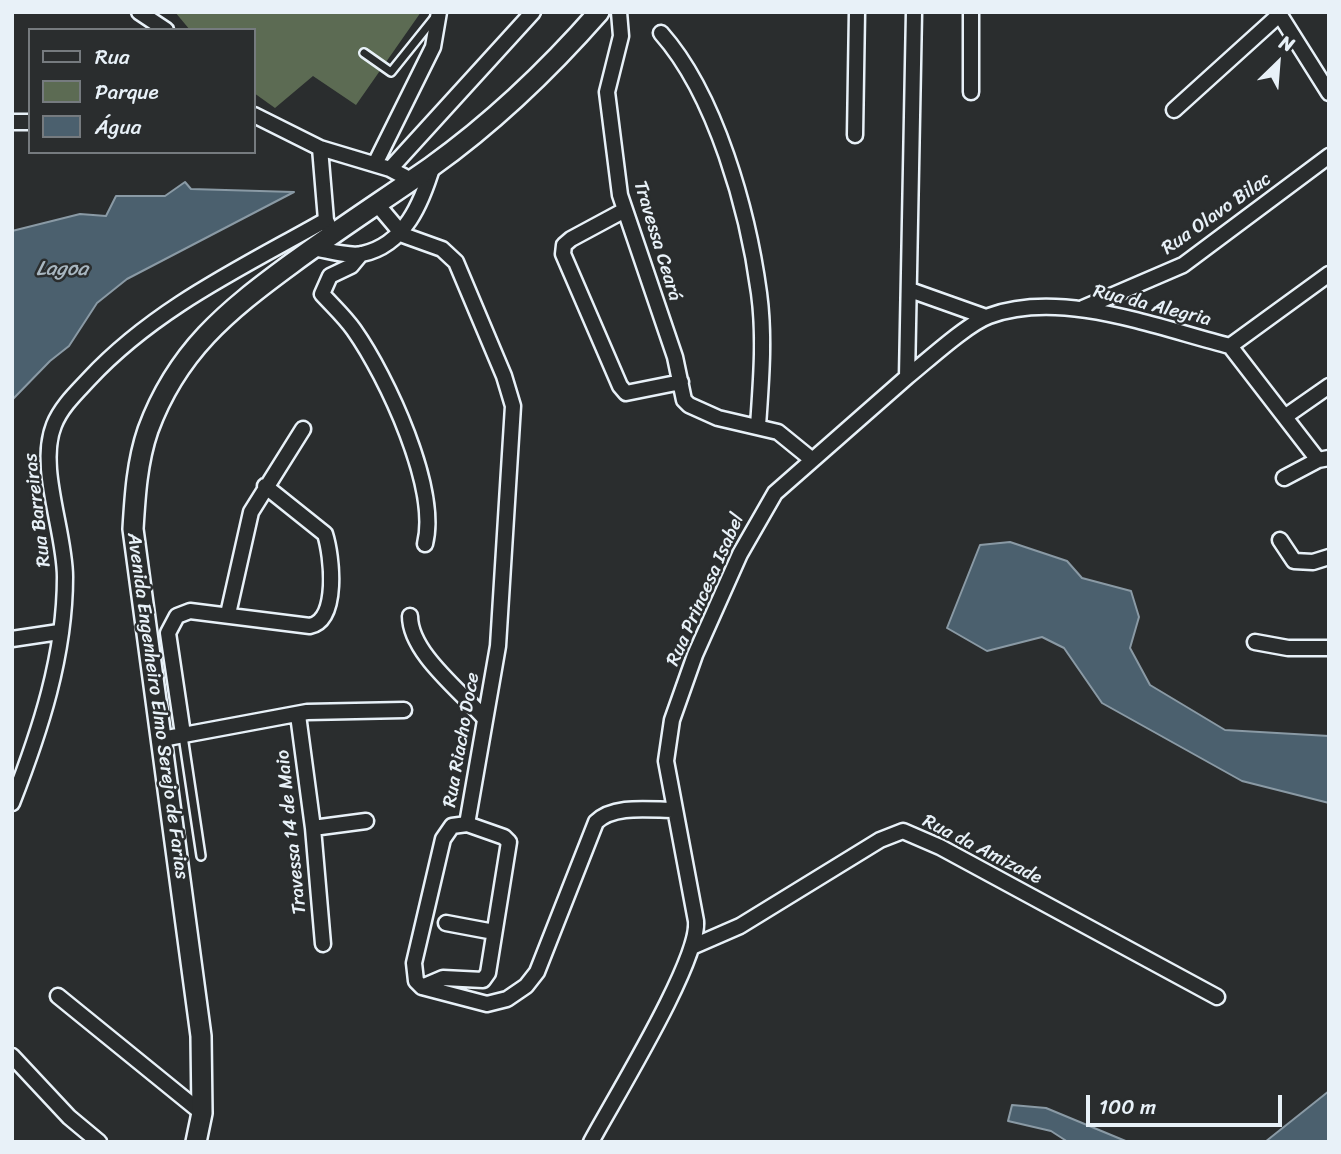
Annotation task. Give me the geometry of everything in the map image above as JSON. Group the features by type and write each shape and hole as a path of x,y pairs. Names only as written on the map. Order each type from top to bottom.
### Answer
{"main road":[{"name":"Avenida Engenheiro Elmo Serejo de Farias","path":"196,1142 202,1113 201,1036 132,529 136,479 148,431 173,376 194,346 232,308 313,248 329,227 376,203 433,165 517,98 599,12"}],"street":[{"path":"139,12 163,28"},
{"path":"375,164 433,47 438,12"},
{"path":"390,169 533,12"},
{"name":"Travessa Ceará","path":"619,12 621,36 607,92 624,211 681,382 684,400 718,418 778,432 810,458"},
{"path":"855,135 857,12"},
{"path":"907,376 914,12"},
{"path":"971,12 971,92"},
{"path":"1174,110 1279,14 1329,93"},
{"path":"661,33 682,57 699,87 745,220 759,294 763,359 758,426"},
{"path":"256,117 320,148 390,169 411,180"},
{"path":"320,148 329,227"},
{"name":"Rua Olavo Bilac","path":"1083,308 1184,265 1329,156"},
{"path":"425,544 428,526 425,498 407,432 368,352 353,329 322,294 322,289 330,276 351,266 360,254 400,232 419,207 433,165"},
{"name":"Rua Riacho Doce","path":"376,203 400,232 442,249 456,262 512,397 513,437 498,646 467,824 457,824 446,831 439,850 414,963 416,981 422,987"},
{"path":"624,211 572,239 564,245 562,254 625,393 681,382"},
{"name":"Rua Barreiras","path":"12,803 44,716 60,632 65,576 49,462 49,442 61,412 102,365 167,310 329,227"},
{"path":"313,248 360,254"},
{"name":"Rua da Alegria","path":"907,376 986,317 1016,309 1083,308 1230,346 1329,274"},
{"path":"910,290 986,317"},
{"path":"1230,346 1323,459 1284,478"},
{"name":"Rua Princesa Isabel","path":"694,946 696,921 666,761 667,739 695,655 740,554 765,506 810,458 865,416 907,376"},
{"path":"1286,416 1329,386"},
{"path":"228,614 248,523 265,486 303,429"},
{"path":"183,734 169,640 172,622 181,613 190,611 228,614 310,626 322,622 327,614 331,575 326,534 265,486"},
{"path":"1280,540 1294,561 1313,562 1329,557"},
{"path":"410,615 412,632 419,648 485,719"},
{"path":"14,637 60,632"},
{"path":"1255,642 1288,648 1329,648"},
{"path":"162,739 331,710 404,710"},
{"name":"Travessa 14 de Maio","path":"298,715 313,828 323,944"},
{"path":"422,987 487,1004 514,995 537,972 596,822 608,813 620,811 675,810"},
{"path":"313,828 366,821"},
{"path":"422,987 443,978 486,978 509,842 504,837 467,824"},
{"name":"Rua da Amizade","path":"694,946 740,926 880,841 903,831 940,847 1217,997"},
{"path":"446,923 494,932"},
{"path":"591,1142 694,946"},
{"path":"58,996 202,1113"},
{"path":"12,1056 69,1117 99,1142"}],"lane":[{"path":"364,52 391,72 438,12"},
{"path":"183,734 201,856"}],"green space":[{"path":"175,12 421,12 356,105 313,76 275,108 256,94 256,28 188,28"}],"water":[{"name":"Lagoa","path":"185,182 191,189 294,192 127,279 97,303 69,346 50,361 12,400 12,231 80,214 106,216 116,196 165,196"},
{"path":"1010,542 1067,561 1082,578 1131,591 1139,617 1130,648 1150,685 1225,730 1329,736 1329,803 1242,781 1102,703 1064,648 1042,637 987,651 947,628 980,545"},
{"path":"1329,1091 1329,1142 1265,1142"},
{"path":"1012,1105 1046,1108 1128,1142 1068,1142 1051,1131 1008,1121"}]}
